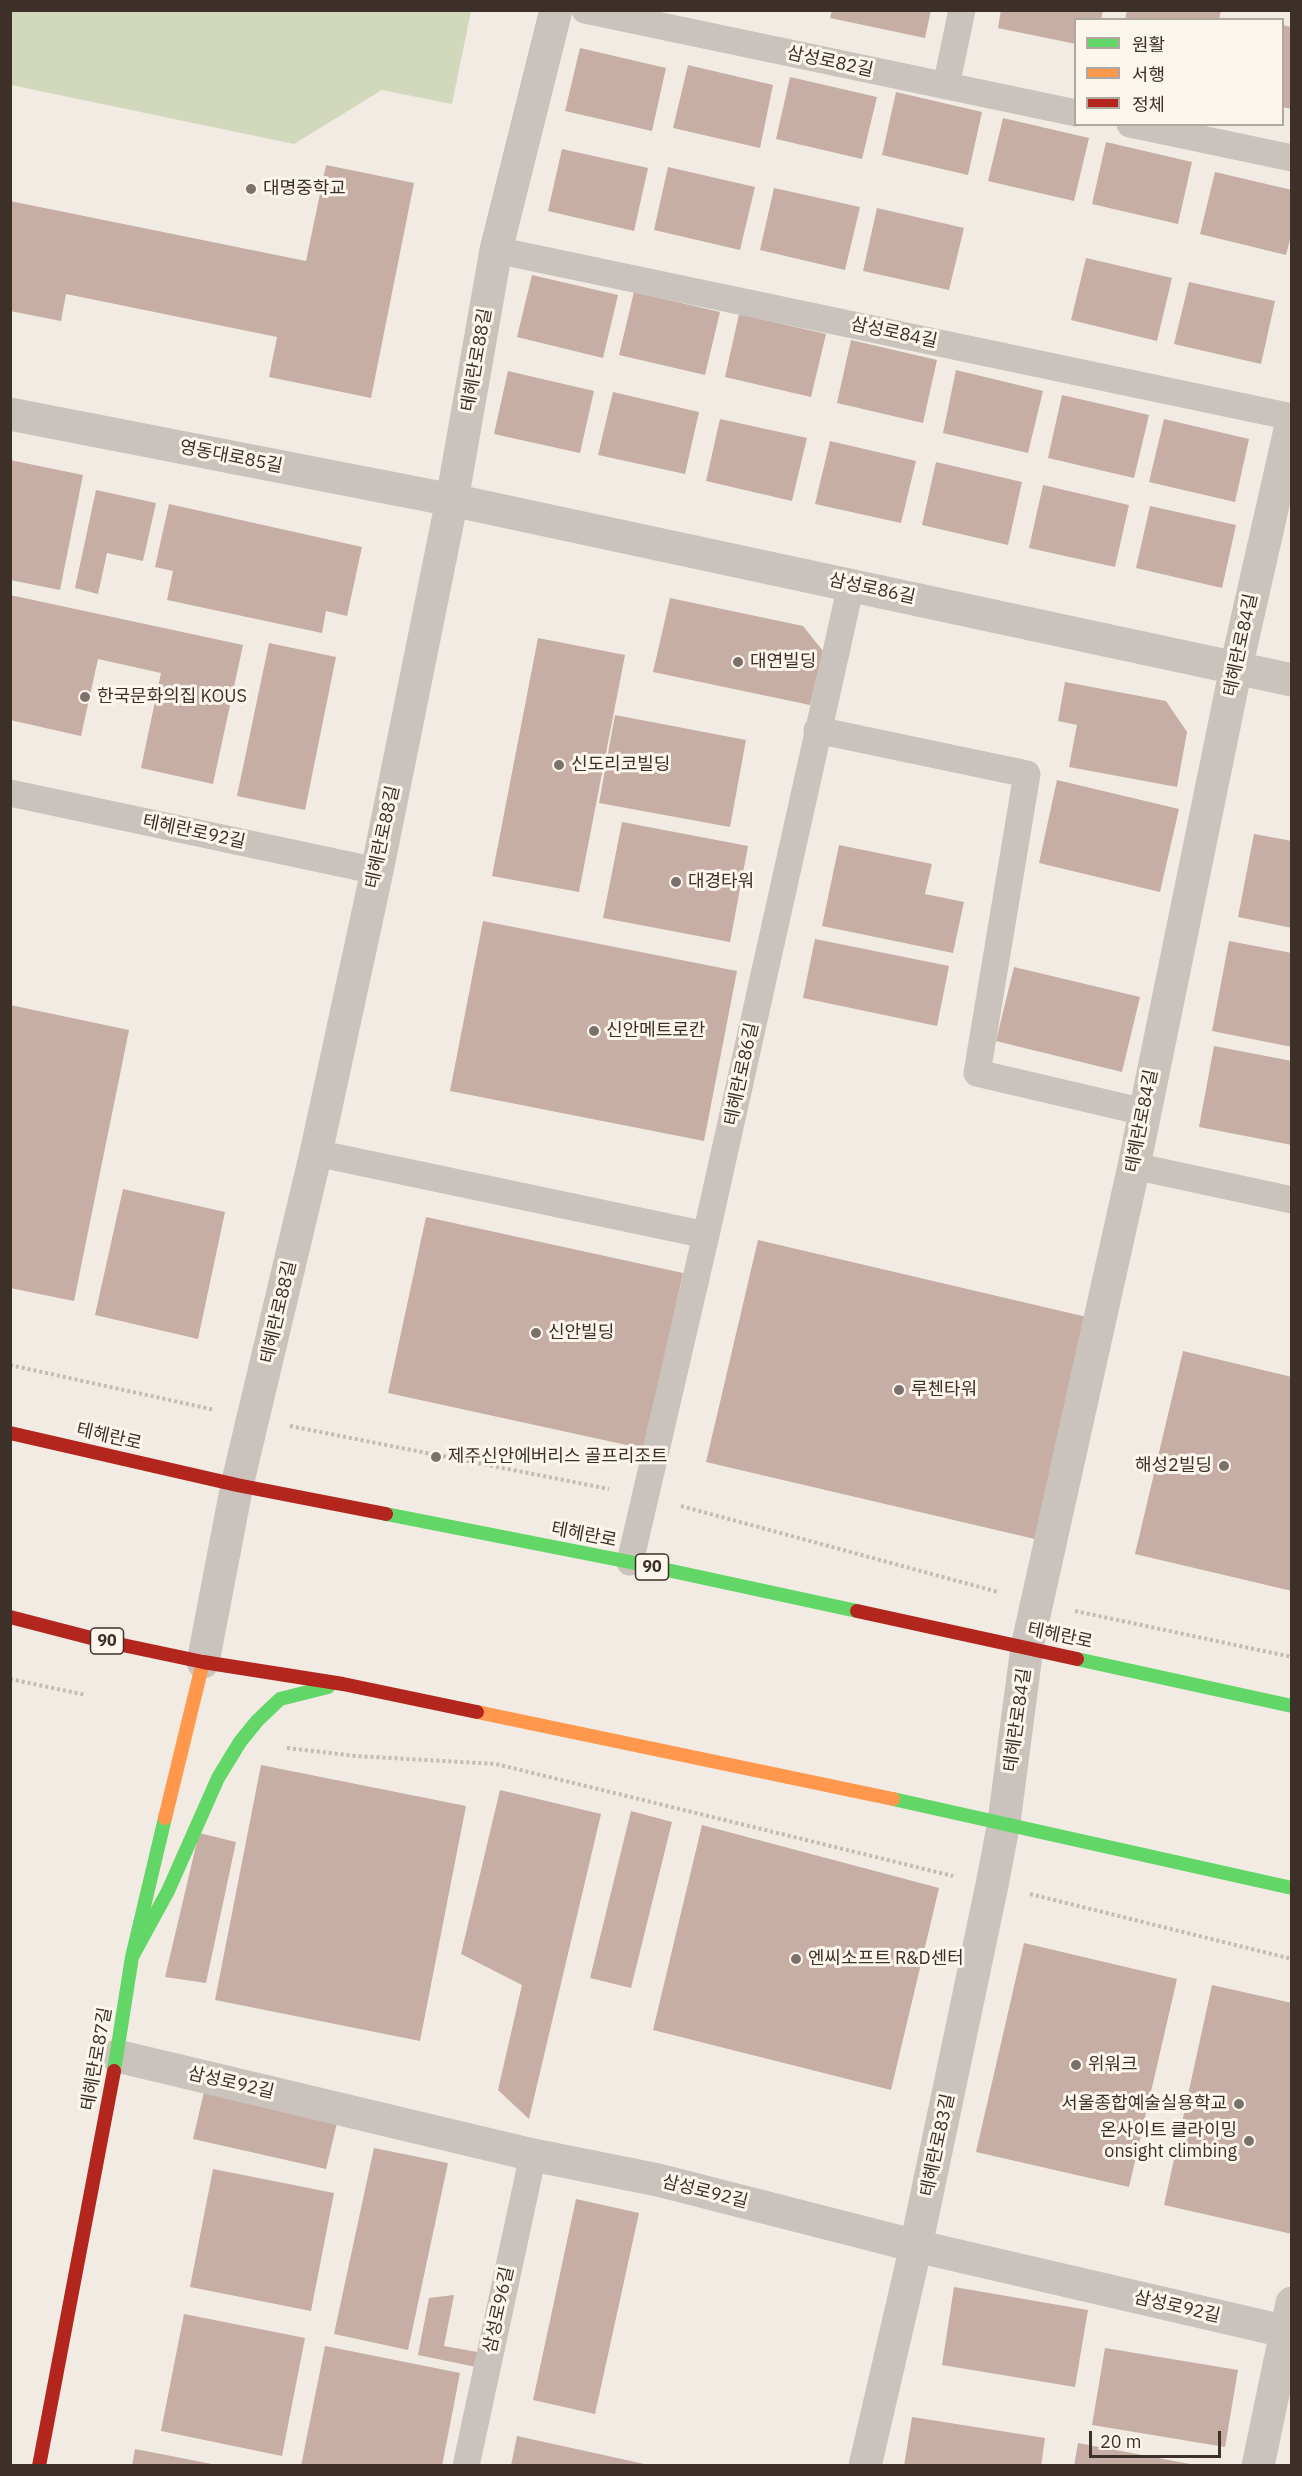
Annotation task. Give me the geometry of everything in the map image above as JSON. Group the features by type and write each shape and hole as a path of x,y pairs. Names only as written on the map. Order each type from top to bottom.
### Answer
{"main road":[{"name":"테헤란로","path":"10,1433 237,1485 630,1562 1292,1706"},
{"name":"90","path":"10,1617 99,1640 203,1662 343,1684 1004,1822 1292,1888"},
{"name":"테헤란로87길","path":"39,2466 117,2056 132,1957 203,1662"},
{"path":"132,1957 168,1891 218,1778 256,1721 280,1699 343,1684"}],"street":[{"name":"테헤란로88길","path":"203,1662 237,1485 316,1153 377,871 452,500 496,250 555,10"},
{"name":"영동대로85길","path":"10,414 452,500"},
{"name":"테헤란로84길","path":"1004,1822 1027,1647 1134,1166 1236,668 1292,419"},
{"name":"삼성로86길","path":"452,500 1292,680"},
{"name":"테헤란로83길","path":"865,2466 916,2246 993,1885 1004,1822"},
{"name":"삼성로92길","path":"117,2056 533,2155 658,2180 916,2246 1289,2322"},
{"path":"1258,2466 1289,2322"}],"lane":[{"name":"삼성로82길","path":"585,10 1074,113"},
{"path":"946,86 962,10"},
{"path":"1140,126 1292,158"},
{"name":"삼성로84길","path":"496,250 1292,419"},
{"name":"테헤란로86길","path":"630,1562 706,1235 851,585"},
{"path":"817,730 1027,774 977,1072 1144,1112"},
{"name":"테헤란로92길","path":"10,793 377,871"},
{"path":"316,1153 706,1235"},
{"path":"1134,1166 1292,1200"},
{"name":"삼성로96길","path":"466,2466 533,2155"}],"path":[{"path":"10,1679 86,1695"},
{"path":"240,1742 356,1756 496,1764 1292,1959"}],"green space":[{"path":"11,10 471,11 452,104 382,90 294,144 11,85"}],"building":[{"path":"832,10 931,10 925,38 830,18"},
{"path":"1001,10 1103,10 1101,18 1074,18 1074,44 998,28"},
{"path":"1127,10 1221,10 1219,18 1125,18"},
{"path":"1284,25 1292,27 1292,109 1284,107"},
{"path":"580,48 666,68 652,131 565,111"},
{"path":"688,65 773,85 760,148 673,128"},
{"path":"790,77 877,97 862,159 776,139"},
{"path":"896,92 982,112 968,175 882,155"},
{"path":"1003,118 1089,138 1074,201 988,181"},
{"path":"1106,142 1192,162 1178,224 1092,204"},
{"path":"562,149 648,168 634,231 548,211"},
{"name":"대명중학교","path":"326,165 414,183 371,398 269,377 277,337 66,294 61,321 10,311 10,201 306,261"},
{"path":"668,167 755,187 740,250 654,230"},
{"path":"1215,172 1292,190 1292,232 1286,255 1200,234"},
{"path":"774,188 860,207 845,270 760,250"},
{"path":"877,208 964,228 949,290 863,271"},
{"path":"1086,258 1172,278 1157,341 1071,320"},
{"path":"532,275 618,295 603,358 517,337"},
{"path":"1189,282 1275,301 1261,364 1174,344"},
{"path":"634,292 720,312 705,375 619,355"},
{"path":"739,314 826,334 811,397 725,377"},
{"path":"851,340 937,360 923,423 837,403"},
{"path":"956,370 1043,391 1028,453 943,433"},
{"path":"508,371 594,391 580,453 494,434"},
{"path":"613,392 699,412 685,474 598,455"},
{"path":"1062,395 1149,415 1134,478 1048,458"},
{"path":"720,419 807,438 792,501 706,481"},
{"path":"1164,419 1249,439 1235,502 1149,482"},
{"path":"830,441 916,461 901,523 815,504"},
{"path":"10,460 83,475 60,590 10,580"},
{"path":"936,462 1022,482 1008,545 922,525"},
{"path":"1043,485 1129,505 1115,567 1029,548"},
{"path":"96,490 156,503 143,561 107,553 98,594 75,588"},
{"path":"169,504 362,547 347,616 326,611 322,633 167,600 173,571 155,567"},
{"path":"1150,506 1236,525 1222,588 1136,568"},
{"path":"10,595 243,645 213,784 141,768 161,673 98,659 81,736 10,720"},
{"name":"대연빌딩","path":"670,598 803,626 823,651 810,705 653,672"},
{"name":"신도리코빌딩","path":"538,638 625,655 579,892 492,876"},
{"path":"269,643 336,657 305,810 237,796"},
{"path":"1065,682 1166,701 1187,732 1177,787 1069,767 1077,725 1058,721"},
{"path":"615,715 746,740 730,827 599,803"},
{"path":"1057,780 1179,809 1160,892 1039,863"},
{"name":"대경타워","path":"622,822 748,846 730,942 603,918"},
{"path":"1254,834 1292,841 1292,928 1238,917"},
{"path":"839,845 932,864 925,894 964,902 953,953 822,926"},
{"name":"신안메트로칸","path":"483,921 737,971 704,1141 450,1091"},
{"path":"815,939 949,966 937,1026 803,998"},
{"path":"1229,941 1292,953 1292,1047 1212,1031"},
{"path":"1014,967 1140,997 1122,1072 996,1041"},
{"path":"10,1005 129,1030 74,1301 10,1288"},
{"path":"1214,1046 1292,1061 1292,1145 1199,1127"},
{"path":"123,1189 225,1212 198,1339 95,1315"},
{"name":"신안빌딩","path":"426,1217 683,1273 645,1449 388,1393"},
{"name":"루첸타워","path":"758,1240 1091,1318 1039,1540 706,1462"},
{"name":"해성2빌딩","path":"1183,1351 1292,1377 1292,1591 1135,1554"},
{"path":"261,1765 466,1806 420,2041 215,2000"},
{"path":"500,1790 601,1814 529,2119 498,2090 522,1985 461,1954"},
{"path":"631,1811 672,1822 631,1988 590,1978"},
{"name":"엔씨소프트 R&D센터","path":"702,1825 939,1888 891,2090 653,2030"},
{"path":"199,1833 236,1842 206,1983 165,1977"},
{"name":"위워크","path":"1024,1943 1177,1979 1129,2187 976,2152"},
{"name":"서울종합예술실용학교","path":"1212,1985 1292,2003 1292,2234 1164,2205"},
{"path":"204,2092 337,2123 326,2169 193,2139"},
{"path":"374,2148 448,2163 408,2350 334,2334"},
{"path":"213,2169 334,2193 311,2311 190,2287"},
{"path":"576,2199 639,2213 595,2414 533,2400"},
{"path":"954,2287 1088,2310 1075,2387 942,2365"},
{"path":"454,2295 444,2346 488,2354 486,2369 418,2355 429,2298"},
{"path":"184,2314 305,2338 282,2456 161,2431"},
{"path":"325,2346 460,2373 442,2466 301,2466"},
{"path":"1105,2348 1238,2370 1225,2447 1092,2425"},
{"path":"912,2417 1045,2438 1041,2466 904,2466"},
{"path":"517,2436 649,2465 649,2466 511,2466"},
{"path":"1078,2443 1190,2464 1190,2466 1074,2466"},
{"path":"135,2449 212,2464 212,2466 132,2466"}],"traffic: fast":[{"path":"386,1514 630,1562 857,1611"},
{"path":"1077,1659 1292,1706"},
{"path":"132,1957 168,1891 218,1778 240,1742 257,1721 280,1699 328,1687"},
{"path":"893,1799 1292,1888"},
{"path":"114,2071 132,1957 165,1818"}],"traffic: slow":[{"path":"165,1818 203,1662"},
{"path":"477,1712 893,1799"}],"traffic: jam":[{"path":"10,1433 237,1485 386,1514"},
{"path":"857,1611 1077,1659"},
{"path":"10,1617 99,1640 203,1662 343,1684 477,1712"},
{"path":"39,2466 114,2071"}],"place":[{"name":"대명중학교","path":"251,189"},
{"name":"대연빌딩","path":"738,662"},
{"name":"한국문화의집 KOUS","path":"85,697"},
{"name":"신도리코빌딩","path":"559,765"},
{"name":"대경타워","path":"676,882"},
{"name":"신안메트로칸","path":"594,1031"},
{"name":"신안빌딩","path":"536,1333"},
{"name":"루첸타워","path":"899,1390"},
{"name":"제주신안에버리스 골프리조트","path":"436,1457"},
{"name":"해성2빌딩","path":"1224,1466"},
{"name":"엔씨소프트 R&D센터","path":"796,1959"},
{"name":"위워크","path":"1076,2065"},
{"name":"서울종합예술실용학교","path":"1239,2104"},
{"name":"온사이트 클라이밍 onsight climbing","path":"1249,2141"}]}
